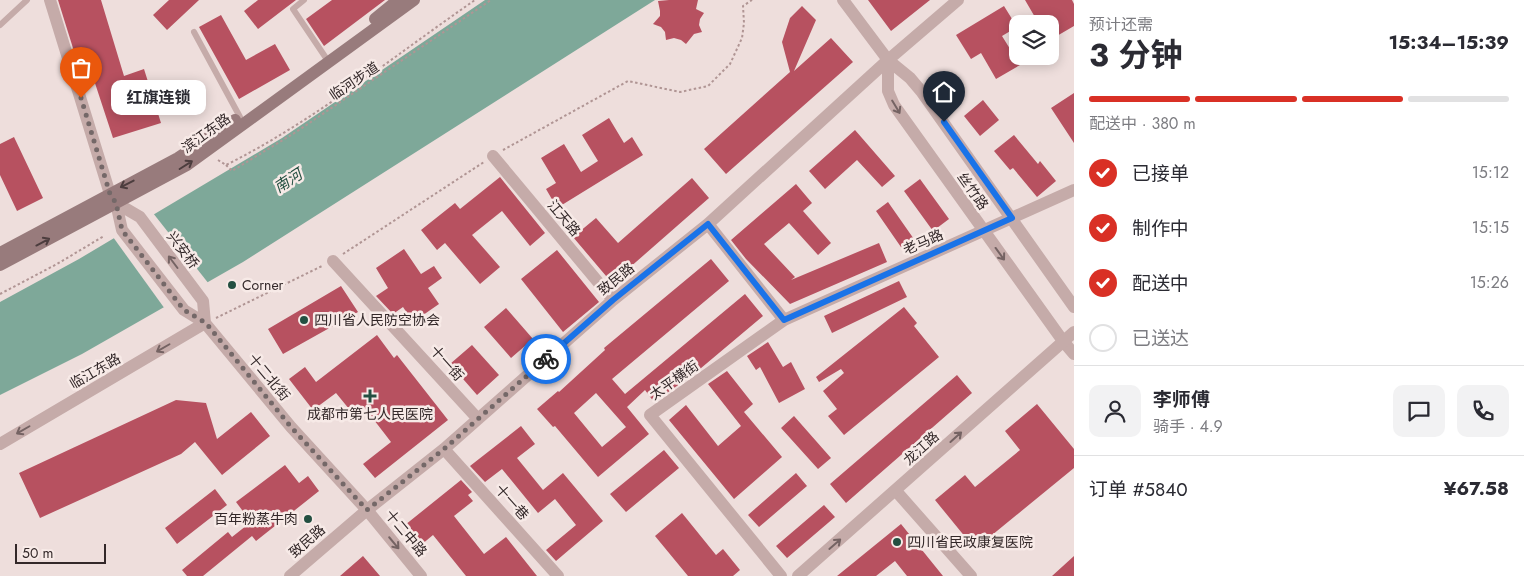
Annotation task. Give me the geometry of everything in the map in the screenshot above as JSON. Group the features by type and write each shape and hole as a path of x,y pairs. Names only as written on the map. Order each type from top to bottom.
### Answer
{"main road":[{"name":"滨江东路","path":"0,265 178,158 240,117 326,58 398,0"},
{"name":"滨江东路","path":"0,253 113,198 187,165 414,0"}],"street":[{"path":"50,0 122,230 184,310 206,323"},
{"name":"丝竹路","path":"843,0 888,60 910,78 922,91 1074,307"},
{"name":"致民路","path":"290,576 367,510 444,449 613,300 708,224 888,60 958,0"},
{"name":"丝竹路","path":"888,60 888,91 894,105 983,231 1074,354"},
{"name":"江天路","path":"493,156 613,300"},
{"name":"老马路","path":"784,320 1074,190"},
{"name":"兴安桥","path":"113,198 140,217 203,301 206,323"},
{"path":"708,224 784,320"},
{"name":"十一街","path":"333,260 478,419"},
{"name":"太平横街","path":"781,576 650,415 784,320"},
{"name":"临江东路","path":"0,444 206,323"},
{"name":"十二北街","path":"206,323 291,427 367,510"},
{"path":"1063,341 1074,332"},
{"name":"龙江路","path":"798,576 1063,341"},
{"name":"十一巷","path":"444,449 558,576"},
{"path":"896,491 971,576"},
{"name":"十二中路","path":"367,510 421,576"}],"lane":[{"path":"0,25 27,0"},
{"path":"304,0 292,9 326,58"},
{"path":"194,32 240,117"}],"path":[{"path":"218,160 226,165 253,152 358,84 475,0"},
{"name":"临河步道","path":"226,165 232,171 248,163 491,0"},
{"path":"0,294 58,264 104,236"}],"water":[{"name":"南河","path":"485,0 655,0 243,262 82,354 0,395 0,302 79,259 282,138"}],"pier":[{"path":"153,213 209,284 165,309 113,237"}],"building":[{"path":"58,0 101,0 124,76 144,69 161,123 113,138 92,74 82,77"},
{"path":"169,0 199,0 167,30 153,15"},
{"path":"258,0 296,0 258,29 244,11"},
{"path":"332,0 385,0 324,46 306,19"},
{"path":"698,0 696,9 704,13 699,25 702,32 694,34 686,44 674,38 666,40 665,32 661,27 653,24 660,16 658,1"},
{"path":"868,0 930,0 891,31"},
{"path":"1025,0 1072,0 1074,4 1074,26 1059,35 1059,15 1034,15"},
{"path":"802,6 816,20 794,71 831,38 853,62 726,174 704,149 790,72 782,42 790,18"},
{"path":"1004,6 1010,15 1009,32 1002,36 1009,47 1009,65 1020,65 996,79 981,53 971,59 956,35"},
{"path":"221,15 246,60 275,44 290,70 239,99 199,27"},
{"path":"1074,93 1074,143 1051,108"},
{"path":"983,100 999,120 980,136 964,116"},
{"path":"609,118 624,143 632,137 643,155 557,208 546,189 556,183 541,158 564,144 581,172 598,161 582,135"},
{"path":"855,130 895,176 882,187 857,160 825,189 809,171"},
{"path":"1014,135 1038,164 1040,161 1056,181 1037,197 1013,168 1010,170 994,151"},
{"path":"14,137 43,198 17,211 0,175 0,144"},
{"path":"500,177 545,233 530,246 502,211 472,235 500,267 480,284 445,243 437,250 421,230 455,203 460,209"},
{"path":"692,178 709,198 612,283 573,237 596,218 618,243"},
{"path":"920,179 949,219 933,231 904,191"},
{"path":"796,184 812,203 803,211 831,243 818,255 789,223 764,244 795,277 791,280 879,243 887,262 790,304 746,259 731,240"},
{"path":"888,202 916,242 903,250 876,211"},
{"path":"404,249 421,274 434,266 442,278 428,288 439,304 413,322 403,307 393,314 376,296 388,288 376,268"},
{"path":"557,250 599,302 563,332 521,279"},
{"path":"711,259 729,281 612,379 625,394 745,294 763,316 694,374 654,402 645,390 627,407 649,434 598,477 555,426 553,427 537,409 559,392 605,350 604,348","holes":["596,393 626,427 602,447 574,413"]},
{"path":"899,281 907,297 832,333 824,316"},
{"path":"341,286 358,312 283,354 268,329"},
{"path":"904,307 917,323 914,326 939,357 844,435 828,416 837,409 823,391 844,373 841,369 819,382 816,377"},
{"path":"506,308 533,339 511,358 484,327"},
{"path":"377,335 394,358 397,355 448,420 375,478 363,464 391,442 364,407 354,415 336,393 313,410 289,379 305,367 316,382"},
{"path":"768,342 783,367 791,362 805,389 779,403 760,367 756,370 747,356"},
{"path":"472,345 499,375 477,395 450,364"},
{"path":"727,371 753,404 744,412 782,457 734,499 669,420 686,405 718,446 741,426 708,384"},
{"path":"957,375 972,393 846,503 830,484"},
{"path":"176,400 206,403 217,439 251,412 270,436 222,475 195,442 181,454 40,518 19,473"},
{"path":"1037,404 1074,449 1074,468 975,549 935,500 965,475 975,487 1020,450 1005,431"},
{"path":"794,416 831,458 818,469 781,428"},
{"path":"521,426 535,444 517,458 543,490 563,473 603,521 556,561 546,550 576,525 555,499 538,513 502,469 485,482 470,466"},
{"path":"664,450 679,468 626,512 610,494"},
{"path":"285,465 299,483 308,476 319,491 256,541 252,536 203,576 187,576 182,570 228,532 232,537 251,522 236,502"},
{"path":"796,473 807,486 759,527 748,515"},
{"path":"461,480 472,492 468,495 473,501 454,516 484,554 506,537 537,576 466,576 433,535 421,545 405,525"},
{"path":"215,489 227,505 177,544 165,528"},
{"path":"824,505 835,517 787,558 776,546"},
{"path":"682,513 716,555 723,549 740,570 733,576 688,576 655,536"},
{"name":"四川省民政康复医院","path":"901,524 943,576 907,576 895,561 876,576 837,576"},
{"path":"363,556 380,576 340,576"},
{"path":"1074,556 1074,576 1052,576"}],"way so far":[{"path":"81,98 110,194 116,203 122,230 184,310 206,323 291,427 367,510 444,449 546,359"}],"place":[{"name":"红旗连锁","path":"81,98"},
{"name":"Corner","path":"232,285"},
{"name":"四川省人民防空协会","path":"304,320"},
{"name":"成都市第七人民医院","path":"370,396"},
{"name":"百年粉蒸牛肉","path":"308,519"},
{"name":"四川省民政康复医院","path":"897,542"}],"route":[{"path":"546,359 613,300 708,224 784,320 1012,218 944,122"}]}
